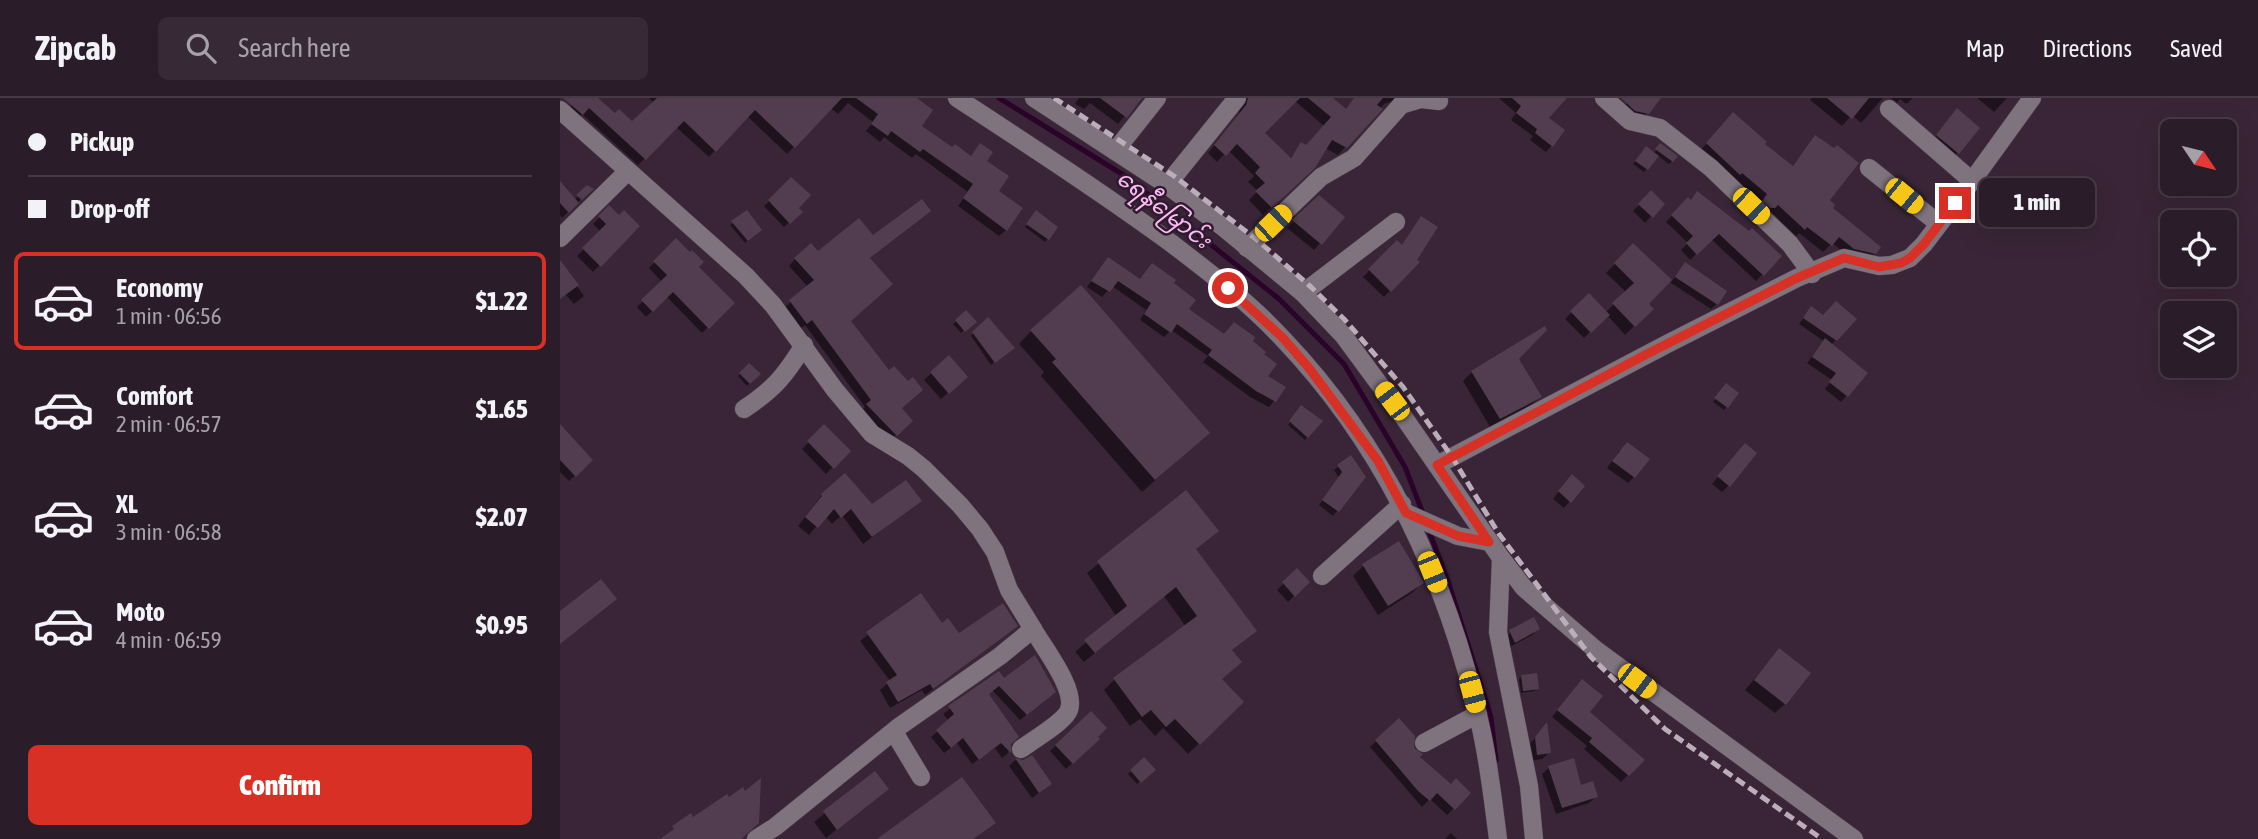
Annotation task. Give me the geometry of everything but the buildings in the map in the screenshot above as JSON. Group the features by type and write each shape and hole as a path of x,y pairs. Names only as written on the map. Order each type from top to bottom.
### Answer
{"street":[{"path":"957,98 1122,207 1194,260 1256,312 1309,368 1355,427 1409,512 1450,619 1478,714 1498,839"},
{"path":"1034,98 1167,185 1303,293 1343,335 1437,465 1486,542 1532,595 1596,650 1854,839"},
{"path":"1115,151 1157,98"},
{"path":"1167,185 1237,98"},
{"path":"1604,98 1630,121 1660,128 1711,168 1790,244 1812,274"},
{"path":"1437,465 1797,278 1812,274 1844,258 1879,267 1901,263 1910,258 1939,225 2032,98"},
{"path":"1247,248 1321,177 1354,158 1401,105 1420,99 1439,101"},
{"path":"1889,109 1972,181"},
{"path":"560,110 746,276 774,305 835,390 872,435 908,456 924,469 980,529 995,552 1009,590 1070,692 1070,710 1021,749"},
{"path":"1869,168 1939,225"},
{"path":"560,237 628,171"},
{"path":"1303,293 1396,222"},
{"path":"744,410 768,393 784,377 804,345"},
{"path":"1409,512 1458,536 1486,542"},
{"path":"1322,576 1409,512"},
{"path":"1500,558 1498,632 1528,786 1534,839"},
{"path":"761,838 894,732 1033,629"},
{"path":"1424,743 1478,714"},
{"path":"894,732 921,777"}],"waterway":[{"name":"ရေနီမြောင်း","path":"999,98 1125,176 1279,299 1344,364 1405,467 1424,516"},
{"name":"ရေနီမြောင်း","path":"1428,528 1449,584 1491,717 1496,760"}],"railway":[{"path":"1054,98 1174,176 1256,239 1311,287 1344,319 1403,387 1452,457 1499,534 1591,657 1665,729 1822,839"}],"route":[{"path":"1228,288 1283,338 1309,368 1378,461 1406,513 1458,536 1489,542 1437,465 1797,278 1812,274 1844,258 1879,267 1901,263 1924,244 1955,203"}]}
